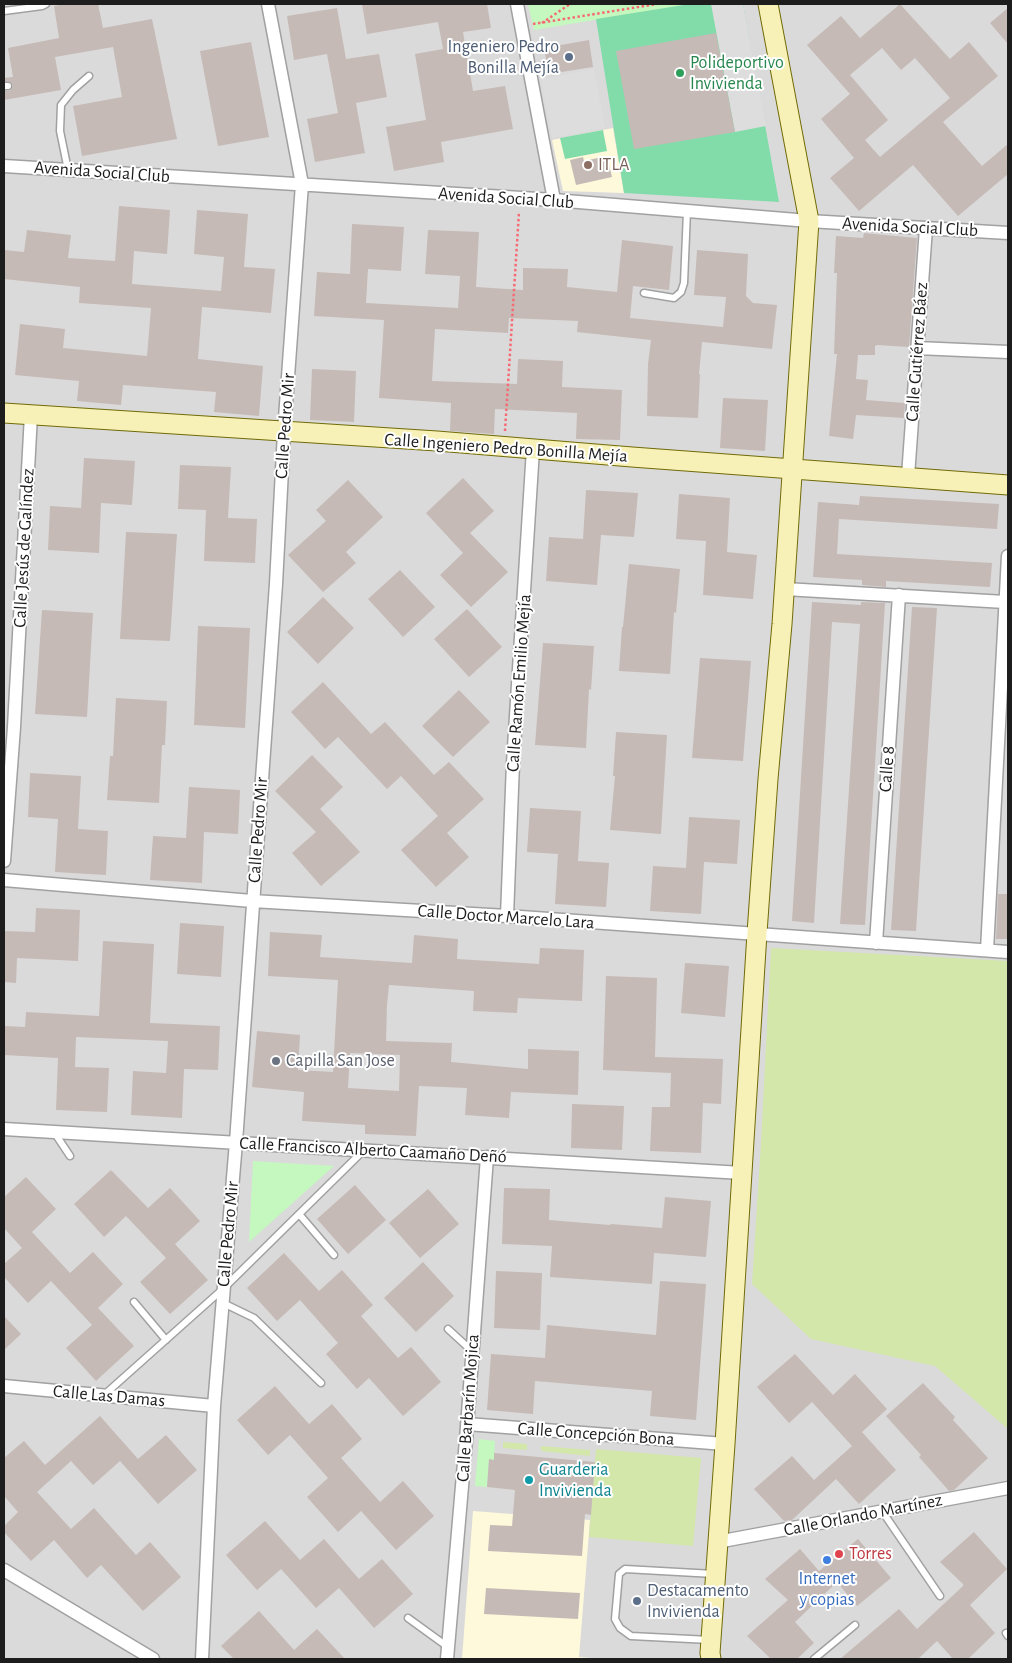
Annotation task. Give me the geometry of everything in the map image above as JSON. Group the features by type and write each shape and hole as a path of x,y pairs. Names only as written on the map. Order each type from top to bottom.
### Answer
{"street":[{"name":"Calle Pedro Mir","path":"202,1659 214,1406 236,1142 276,584 284,432 302,184 268,4"},
{"path":"516,4 554,200"},
{"path":"711,1659 757,933 784,589 809,221 768,4"},
{"name":"Avenida Social Club","path":"4,166 554,200 809,221 1008,233"},
{"name":"Calle Gutiérrez Báez","path":"908,476 926,228"},
{"path":"917,348 1008,352"},
{"name":"Calle Ingeniero Pedro Bonilla Mejía","path":"4,413 410,439 1008,485"},
{"name":"Calle Jesús de Galíndez","path":"4,860 14,726 31,415"},
{"name":"Calle Ramón Emilio Mejía","path":"507,916 513,763 533,449"},
{"path":"987,950 1008,556"},
{"path":"784,589 1005,602"},
{"name":"Calle 8","path":"876,943 899,595"},
{"name":"Calle Doctor Marcelo Lara","path":"4,880 252,900 757,933 1008,952"},
{"name":"Calle Francisco Alberto Caamaño Deñó","path":"4,1129 742,1173"},
{"name":"Calle Barbarín Mojica","path":"448,1654 487,1157"},
{"name":"Calle Las Damas","path":"4,1386 214,1406"},
{"name":"Calle Concepción Bona","path":"467,1424 725,1444"},
{"name":"Calle Orlando Martínez","path":"717,1542 1008,1488"},
{"path":"4,1570 153,1659"}],"lane":[{"path":"4,11 46,4"},
{"path":"68,170 60,130 61,105 73,90 89,76"},
{"path":"644,294 674,298 681,292 684,283 687,211"},
{"path":"54,1132 70,1156"},
{"path":"103,1396 224,1288 364,1149"},
{"path":"299,1214 334,1255"},
{"path":"134,1302 166,1340"},
{"path":"223,1303 254,1318 321,1383"},
{"path":"448,1329 472,1351"},
{"path":"882,1511 940,1596"},
{"path":"711,1640 631,1636 620,1628 616,1619 620,1574 625,1569 715,1574"},
{"path":"408,1618 448,1654"},
{"path":"814,1659 855,1626"}],"path":[{"path":"541,23 570,4"},
{"path":"521,26 657,4"},
{"path":"504,447 520,198"}],"shaded area":[{"path":"4,4 1008,4 1008,1659 4,1659"},
{"path":"711,4 743,4 766,126 735,132"},
{"path":"594,69 605,128 552,138 541,79"},
{"name":"ITLA","path":"613,128 624,193 563,191 552,140"},
{"path":"473,1511 590,1520 579,1657 605,1659 462,1659"}],"green space":[{"path":"528,4 691,4 534,30"},
{"name":"Polideportivo Invivienda","path":"690,4 743,4 779,202 624,193 596,19"},
{"path":"603,130 607,151 565,159 560,138"},
{"path":"771,948 1008,961 1008,1429 935,1366 811,1339 752,1284"},
{"path":"253,1161 334,1166 249,1242"},
{"path":"479,1439 495,1441 494,1460 489,1460 487,1487 475,1486"},
{"path":"503,1442 527,1444 527,1450 503,1448"},
{"path":"541,1446 590,1450 590,1456 541,1451"},
{"path":"596,1449 701,1458 693,1546 589,1537"}],"building":[{"path":"64,4 98,4 103,28 152,19 177,139 82,156 73,106 122,97 113,47 55,57 61,90 4,100 4,91 10,91 13,86 11,82 4,81 4,78 13,77 8,48 59,38 54,6"},
{"path":"362,4 487,4 491,28 463,32 473,91 505,86 513,129 441,142 444,162 394,171 386,127 426,120 415,54 443,49 438,22 367,34"},
{"path":"900,4 950,59 969,42 998,76 943,122 982,166 1008,144 1008,174 958,216 913,165 859,211 830,178 854,158 821,119 850,94 807,45 841,16 860,38","holes":["882,48 901,70 915,58 950,98 880,157 865,140 888,120 850,75"]},
{"path":"337,8 346,59 379,54 387,97 356,103 365,153 315,162 307,119 338,113 327,54 294,60 287,16"},
{"path":"1008,8 1008,44 990,23"},
{"path":"716,33 735,132 634,149 616,51"},
{"name":"Ingeniero Pedro Bonilla Mejía","path":"589,40 593,67 549,74 544,48"},
{"path":"251,42 269,137 218,146 200,51"},
{"path":"607,156 612,177 576,185 570,160 583,157 584,161"},
{"path":"119,206 170,210 167,254 134,251 132,284 221,291 224,257 194,254 197,210 248,214 244,267 275,269 271,313 202,307 198,359 263,366 259,416 214,412 216,392 123,385 121,405 77,401 79,381 15,375 20,324 65,329 63,348 147,356 151,308 79,303 80,287 4,279 4,250 24,252 27,230 71,235 68,258 115,261"},
{"path":"352,224 404,227 401,271 368,269 366,303 458,308 460,276 425,274 428,230 479,232 476,287 523,290 523,268 568,269 567,287 617,292 622,240 673,246 669,290 633,286 630,318 723,327 726,297 694,295 697,250 748,254 746,296 753,303 777,305 772,349 702,342 698,418 647,416 648,364 651,340 577,332 578,321 509,318 508,333 435,329 432,381 517,384 518,359 563,361 562,387 622,390 620,440 576,439 577,413 495,409 494,434 450,431 451,403 379,398 384,320 314,316 317,272 350,274"},
{"path":"864,233 917,238 909,347 877,345 875,346 875,355 858,355 856,379 868,380 866,400 905,403 904,418 856,415 853,439 829,436 837,354 834,354 837,273 834,273 836,236 863,238"},
{"path":"312,369 356,371 354,422 310,420"},
{"path":"723,398 768,400 765,451 720,448"},
{"path":"84,458 135,461 132,505 101,503 99,553 48,550 50,506 81,508"},
{"path":"180,465 231,467 228,518 257,519 255,563 204,561 206,510 178,509"},
{"path":"463,478 494,511 470,533 508,572 471,607 440,575 463,553 426,513"},
{"path":"348,480 383,517 346,552 356,563 323,592 288,555 326,521 316,510"},
{"path":"586,490 638,493 634,537 601,535 597,585 546,581 549,537 583,539"},
{"path":"679,494 730,498 727,552 757,555 753,599 703,595 706,541 676,539"},
{"path":"860,496 999,504 997,529 839,519 837,554 992,563 990,587 886,581 886,587 862,585 862,580 813,577 818,502 859,505"},
{"path":"126,532 177,534 170,641 120,639"},
{"path":"629,564 680,569 676,613 674,612 670,674 619,671"},
{"path":"400,570 435,607 403,637 368,599"},
{"path":"323,597 354,628 318,664 287,632"},
{"path":"812,602 861,605 861,602 885,603 865,925 840,924 860,624 832,622 814,923 792,921"},
{"path":"912,607 937,608 916,931 891,930"},
{"path":"467,609 502,647 469,677 434,639"},
{"path":"42,610 93,613 87,717 35,714"},
{"path":"198,626 250,628 245,728 194,725"},
{"path":"543,643 594,646 591,690 589,689 586,748 535,745"},
{"path":"700,658 751,661 743,761 692,758"},
{"path":"323,682 371,734 385,722 434,775 449,762 484,799 447,833 469,857 436,887 401,850 438,816 401,776 387,789 338,737 325,749 291,712"},
{"path":"459,690 490,722 453,757 422,726"},
{"path":"116,698 167,701 165,745 162,745 159,803 107,800 110,756 113,756"},
{"path":"616,732 667,735 661,834 610,830 615,776 613,776"},
{"path":"312,755 343,787 320,809 360,852 321,886 292,853 316,832 275,791"},
{"path":"30,773 81,776 78,829 108,831 106,875 55,872 58,819 28,817"},
{"path":"189,787 240,790 238,834 204,832 202,883 150,880 153,836 186,838"},
{"path":"530,808 581,811 578,861 609,863 606,907 555,904 558,854 527,852"},
{"path":"689,817 740,820 737,864 704,862 701,914 650,911 653,866 686,868"},
{"path":"998,894 1008,894 1008,939 996,939"},
{"path":"36,908 80,910 78,961 17,958 16,983 4,982 4,931 35,932"},
{"path":"180,923 224,926 221,977 177,974"},
{"path":"270,932 322,935 320,957 412,963 414,935 458,939 457,959 539,964 540,948 584,950 582,1001 518,998 517,1013 473,1011 474,991 389,985 387,1005 386,1041 452,1043 451,1062 528,1069 528,1049 579,1051 578,1095 511,1092 509,1118 465,1115 467,1088 419,1086 416,1136 365,1134 365,1125 302,1121 304,1092 252,1087 257,1031 300,1035 298,1070 333,1072 338,980 268,976","holes":["350,1053 400,1055 399,1091 348,1088"]},
{"path":"103,941 154,944 150,1023 220,1026 218,1070 184,1069 182,1118 131,1115 133,1071 166,1073 168,1041 76,1037 75,1067 109,1068 107,1112 56,1110 58,1058 4,1055 4,1026 25,1027 26,1012 99,1016"},
{"path":"685,963 729,966 725,1017 681,1013"},
{"path":"606,976 657,978 655,1057 723,1059 721,1104 703,1103 701,1153 650,1151 652,1107 670,1107 671,1073 603,1070"},
{"path":"572,1104 624,1106 622,1150 571,1148"},
{"path":"111,1170 148,1208 170,1188 200,1221 175,1244 208,1280 170,1314 140,1282 166,1258 126,1216 104,1237 74,1204"},
{"path":"26,1177 56,1209 32,1232 70,1273 93,1252 123,1284 98,1308 134,1346 96,1381 66,1348 92,1325 51,1281 28,1303 4,1277 4,1264 22,1248 4,1228 4,1197"},
{"path":"355,1185 386,1220 348,1254 317,1219"},
{"path":"504,1188 550,1189 549,1220 610,1225 662,1228 665,1197 711,1201 706,1257 654,1253 652,1284 550,1277 552,1246 502,1244"},
{"path":"428,1189 459,1224 420,1258 389,1223"},
{"path":"284,1253 319,1291 342,1270 373,1305 361,1316 398,1358 411,1347 441,1382 403,1416 369,1378 357,1389 326,1354 338,1343 300,1300 277,1321 247,1288"},
{"path":"423,1262 454,1296 416,1332 384,1298"},
{"path":"496,1271 542,1273 540,1330 494,1328"},
{"path":"660,1281 706,1284 696,1420 650,1416 652,1391 535,1381 533,1414 487,1410 491,1354 545,1358 547,1325 656,1335"},
{"path":"4,1316 21,1334 4,1350"},
{"path":"795,1354 833,1395 855,1374 887,1409 862,1432 896,1470 859,1504 836,1479 792,1520 784,1521 754,1489 792,1456 814,1480 852,1446 812,1402 789,1423 757,1387"},
{"path":"923,1383 955,1417 953,1420 988,1458 954,1490 949,1491 919,1457 921,1455 886,1416"},
{"path":"275,1386 309,1424 332,1404 362,1439 341,1458 380,1502 403,1481 434,1516 396,1550 361,1511 338,1532 307,1497 328,1478 290,1435 268,1455 237,1420"},
{"path":"100,1416 138,1459 166,1435 197,1470 158,1504 120,1461 93,1485 71,1461 37,1492 71,1529 94,1508 136,1555 150,1542 181,1577 143,1611 101,1565 87,1578 54,1540 31,1561 4,1532 4,1526 18,1512 4,1496 4,1458 24,1441 45,1465"},
{"path":"494,1453 595,1462 591,1515 585,1514 582,1556 488,1551 490,1525 512,1526 515,1490 487,1487 489,1459 494,1460"},
{"path":"265,1521 300,1560 324,1539 359,1579 382,1559 413,1594 374,1628 339,1588 316,1608 281,1569 257,1590 226,1555"},
{"path":"974,1532 1007,1569 970,1605 995,1633 968,1659 953,1659 937,1641 918,1659 840,1659 899,1609 917,1629 963,1586 940,1562"},
{"path":"858,1539 891,1578 857,1606 837,1582 795,1622 814,1643 797,1659 771,1659 747,1636 788,1600 765,1579 800,1549 819,1571"},
{"path":"486,1588 580,1593 578,1619 484,1614"},
{"path":"259,1611 294,1650 317,1629 345,1659 234,1659 221,1646"}],"place":[{"name":"Ingeniero Pedro Bonilla Mejía","path":"569,57"},
{"name":"Polideportivo Invivienda","path":"680,73"},
{"name":"ITLA","path":"588,165"},
{"name":"Capilla San Jose","path":"276,1061"},
{"name":"Guarderia Invivienda","path":"529,1480"},
{"name":"Torres","path":"839,1554"},
{"name":"Internet y copias","path":"827,1560"},
{"name":"Destacamento Invivienda","path":"637,1601"}]}
